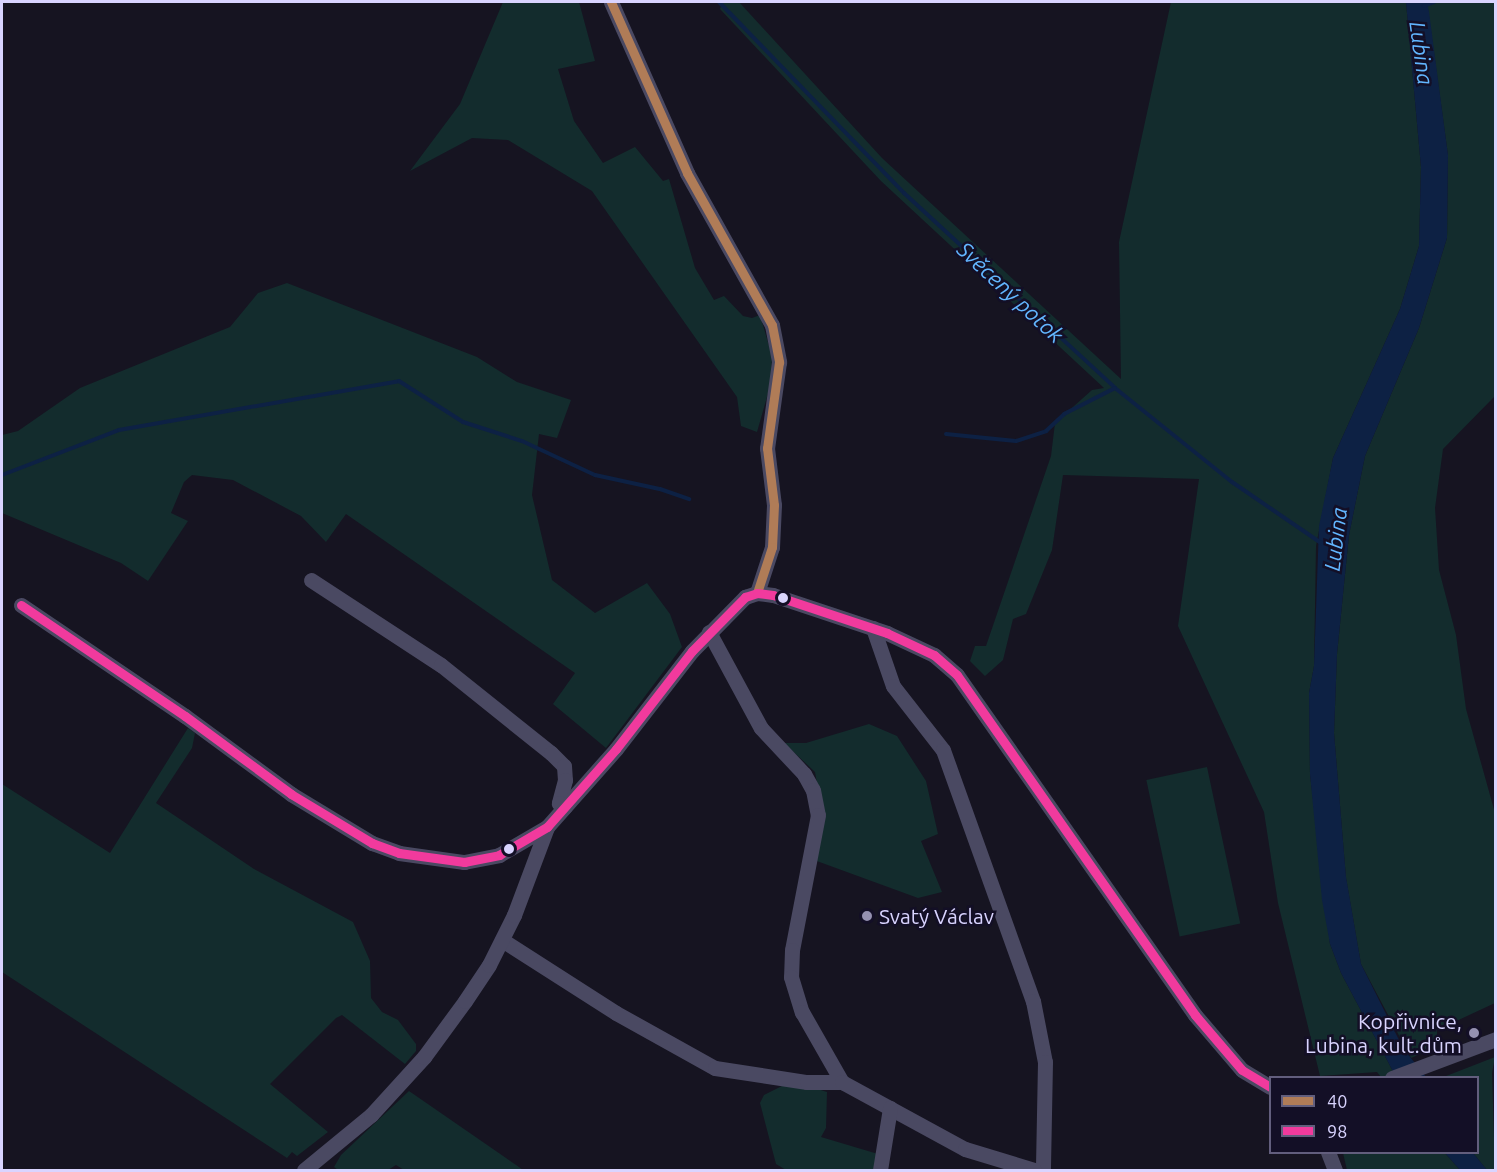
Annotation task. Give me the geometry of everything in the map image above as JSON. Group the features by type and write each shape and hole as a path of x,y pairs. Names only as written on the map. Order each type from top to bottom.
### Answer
{"street":[{"path":"611,2 687,173 772,325 779,363 767,448 774,500 772,547 757,593"},
{"path":"311,580 441,665 551,753 564,766 565,780 559,803 565,807"},
{"path":"21,605 185,716 291,795 378,846 418,857 481,861 500,855 547,827 709,632 736,604 757,593 773,595 873,628 934,655 957,675 1194,1015 1242,1070 1269,1086"},
{"path":"873,628 893,686 943,750 1020,963 1038,1021 1046,1062 1043,1170"},
{"path":"709,632 761,728 804,774 813,790 816,824 791,977 802,1012 842,1082"},
{"path":"304,1170 371,1115 424,1057 482,975 502,940 547,827"},
{"path":"502,940 616,1013 715,1068 807,1082 842,1082 965,1149 1034,1170"},
{"path":"1395,1076 1496,1039"},
{"path":"880,1170 890,1108"},
{"path":"1329,1154 1335,1170"}],"green space":[{"path":"503,2 579,2 595,61 558,69 574,121 603,163 635,147 663,181 669,179 695,268 714,300 724,296 743,316 752,318 760,315 772,356 771,383 757,432 741,426 737,397 592,191 508,140 472,138 410,171 460,104"},
{"path":"722,2 739,2 882,158 1121,379 1119,242 1171,2 1406,2 1421,167 1419,246 1400,309 1333,458 1316,546 1314,666 1309,693 1310,774 1330,944 1341,973 1395,1076 1380,1076 1377,1072 1320,1076 1278,903 1264,812 1178,626 1199,479 1063,475 1052,550 1026,614 1013,619 1003,660 985,676 970,661 975,646 986,646 1051,456 1055,423 1092,390 1104,388 881,181 720,9"},
{"path":"1427,2 1495,2 1495,396 1443,449 1435,508 1439,570 1456,635 1466,709 1495,813 1495,1003 1437,1030 1437,1047 1411,1058 1361,964 1346,878 1334,733 1337,654 1349,535 1365,456 1419,328 1447,238 1448,155"},
{"path":"287,283 477,357 517,382 571,400 557,438 539,434 532,495 552,580 595,613 647,583 670,614 682,647 606,748 553,704 575,673 346,514 326,542 301,516 233,480 192,475 184,482 171,513 188,521 148,581 121,563 2,513 2,435 18,431 80,388 230,327 258,293"},
{"path":"869,724 897,736 926,781 938,834 921,841 942,892 918,898 814,860 823,817 815,772 784,743 806,743"},
{"path":"188,728 195,733 192,748 156,803 254,869 353,922 370,961 371,998 382,1012 398,1020 416,1044 416,1051 405,1064 342,1015 336,1018 270,1084 328,1132 297,1156 292,1152 287,1158 2,972 2,784 110,853"},
{"path":"1207,767 1240,924 1180,936 1146,780"},
{"path":"1495,1057 1492,1073 1495,1170 1487,1170 1474,1154 1479,1154 1479,1076 1446,1076"},
{"path":"792,1081 827,1092 826,1128 821,1137 878,1154 876,1170 786,1170 776,1164 760,1103 764,1095"},
{"path":"409,1091 523,1170 404,1170 396,1165 388,1170 338,1170 334,1167 341,1155"},
{"path":"1343,1154 1446,1154 1460,1170 1347,1170"}],"water":[{"name":"Lubina","path":"1406,2 1427,2 1429,12 1448,155 1447,238 1419,328 1365,456 1349,535 1337,654 1334,733 1346,877 1361,964 1403,1048 1425,1076 1395,1076 1341,973 1330,944 1322,900 1310,774 1309,693 1314,666 1319,526 1333,458 1400,309 1419,246 1421,167"},
{"path":"1446,1154 1474,1154 1487,1170 1460,1170"}],"waterway":[{"name":"Svěcený potok","path":"719,2 904,193 1115,388 1232,482 1321,543"},
{"path":"1424,6 1434,2"},
{"path":"2,475 119,430 399,381 463,422 522,441 595,475 660,489 689,499"},
{"path":"946,434 1016,441 1046,431 1064,414 1115,388"}],"transit line":[{"name":"40","path":"611,2 687,173 772,325 779,362 767,448 774,505 772,547 757,593"},
{"name":"98","path":"21,605 185,716 291,794 372,843 399,853 464,862 499,855 547,827 616,749 692,651 745,597 757,593 773,595 887,633 934,655 957,675 1195,1015 1242,1070 1269,1086"}],"place":[{"name":"Svatý Václav","path":"867,916"},
{"name":"Kopřivnice, Lubina, kult.dům","path":"1474,1033"}]}
